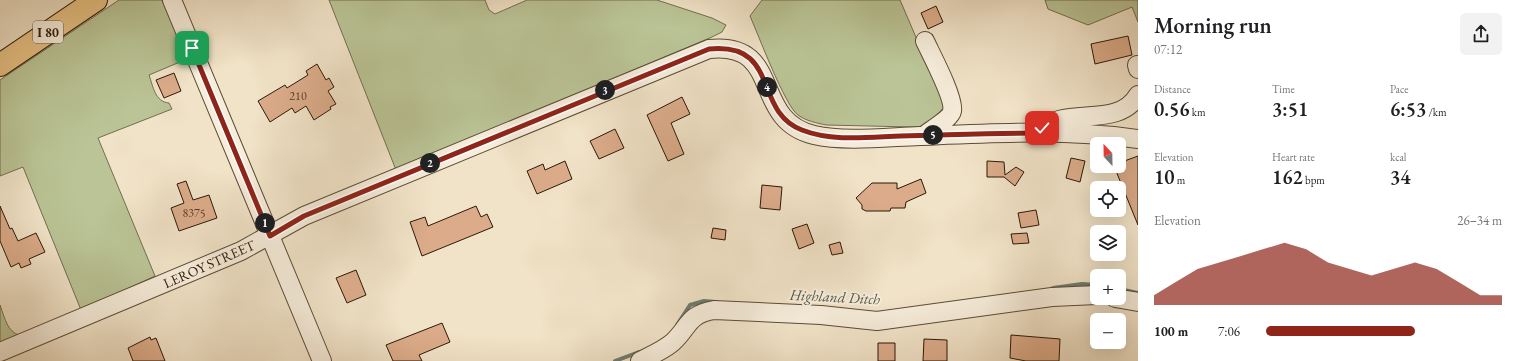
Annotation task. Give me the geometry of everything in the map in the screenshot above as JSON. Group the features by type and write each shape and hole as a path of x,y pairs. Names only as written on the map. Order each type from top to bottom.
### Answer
{"highway":[{"name":"I 80","path":"0,64 96,0"}],"street":[{"path":"172,0 322,361"},
{"path":"925,42 946,85 952,103 952,110 949,116 925,135"},
{"name":"LEROY STREET","path":"7,354 241,251 304,216 709,49 734,48 754,60 781,114 790,124 800,130 814,134 830,137 1090,133 1138,139"},
{"path":"1038,133 1045,124 1052,121 1072,117 1109,114 1120,110 1138,95"},
{"path":"640,361 672,342 691,319 698,314 714,310 821,315 877,321 1052,297 1090,295"},
{"path":"1126,300 1138,302"}],"green space":[{"path":"119,0 162,0 187,59 149,75 155,93 161,100 169,103 172,109 98,138 155,276 81,310 23,167 0,176 0,80"},
{"path":"329,0 485,0 489,10 495,14 527,0 657,0 712,18 726,25 722,32 712,37 396,170"},
{"path":"762,0 900,0 955,128 826,125 815,123 801,117 793,109 786,98 750,16"},
{"path":"1045,0 1138,0 1138,22 1132,7 1088,25 1048,9"},
{"path":"0,305 9,327 16,334 20,335 0,343"}],"building":[{"path":"936,6 943,22 928,29 921,13"},
{"path":"1128,36 1132,55 1095,64 1091,44"},
{"path":"317,64 326,80 329,78 334,87 328,91 336,104 314,120 306,106 295,113 292,108 270,122 258,101 285,85 287,88 308,75 306,71"},
{"path":"174,73 181,91 164,98 156,80"},
{"path":"682,97 690,114 671,123 684,154 668,161 647,115"},
{"path":"615,129 624,148 599,159 590,141"},
{"path":"1138,156 1138,225 1126,196 1126,181 1120,181 1117,173 1126,173 1126,160"},
{"path":"1071,158 1085,161 1080,182 1066,178"},
{"path":"565,161 572,179 537,194 527,171 543,164 545,170"},
{"path":"987,161 1004,162 1005,175 1016,167 1024,172 1015,186 1004,177 987,177"},
{"path":"921,179 926,193 906,202 905,208 891,208 890,211 866,211 862,209 862,205 856,198 872,183 897,183 897,189"},
{"path":"186,181 193,200 209,195 217,218 179,231 171,208 184,203 177,184"},
{"path":"762,185 782,187 780,210 760,208"},
{"path":"0,206 10,229 12,228 18,241 36,233 45,252 29,259 31,264 21,268 19,263 11,267 0,241"},
{"path":"476,206 481,217 487,214 493,227 422,256 410,222 425,217 428,226"},
{"path":"1036,210 1039,225 1021,228 1018,213"},
{"path":"807,224 814,243 799,249 792,229"},
{"path":"713,228 726,230 725,240 711,238"},
{"path":"1027,233 1029,243 1013,244 1011,234"},
{"path":"840,242 843,253 832,255 829,245"},
{"path":"356,270 366,295 347,303 336,278"},
{"path":"442,323 450,342 419,355 422,361 393,361 386,345"},
{"path":"1011,335 1060,339 1059,361 1026,361 1010,358"},
{"path":"150,337 151,340 156,338 165,361 133,361 128,348"},
{"path":"924,339 947,340 947,361 923,361"},
{"path":"878,343 895,343 895,361 878,361"}],"waterway":[{"name":"Highland Ditch","path":"1053,288 1082,284 1090,285"},
{"name":"Highland Ditch","path":"1126,290 1138,293"},
{"name":"Highland Ditch","path":"677,325 690,305 704,301 716,302"},
{"name":"Highland Ditch","path":"615,361 639,352"}],"route":[{"path":"192,48 270,236 304,216 697,52 723,47 734,48 754,60 781,114 790,124 800,130 814,134 830,137 872,137 1038,133 1042,128"}]}
